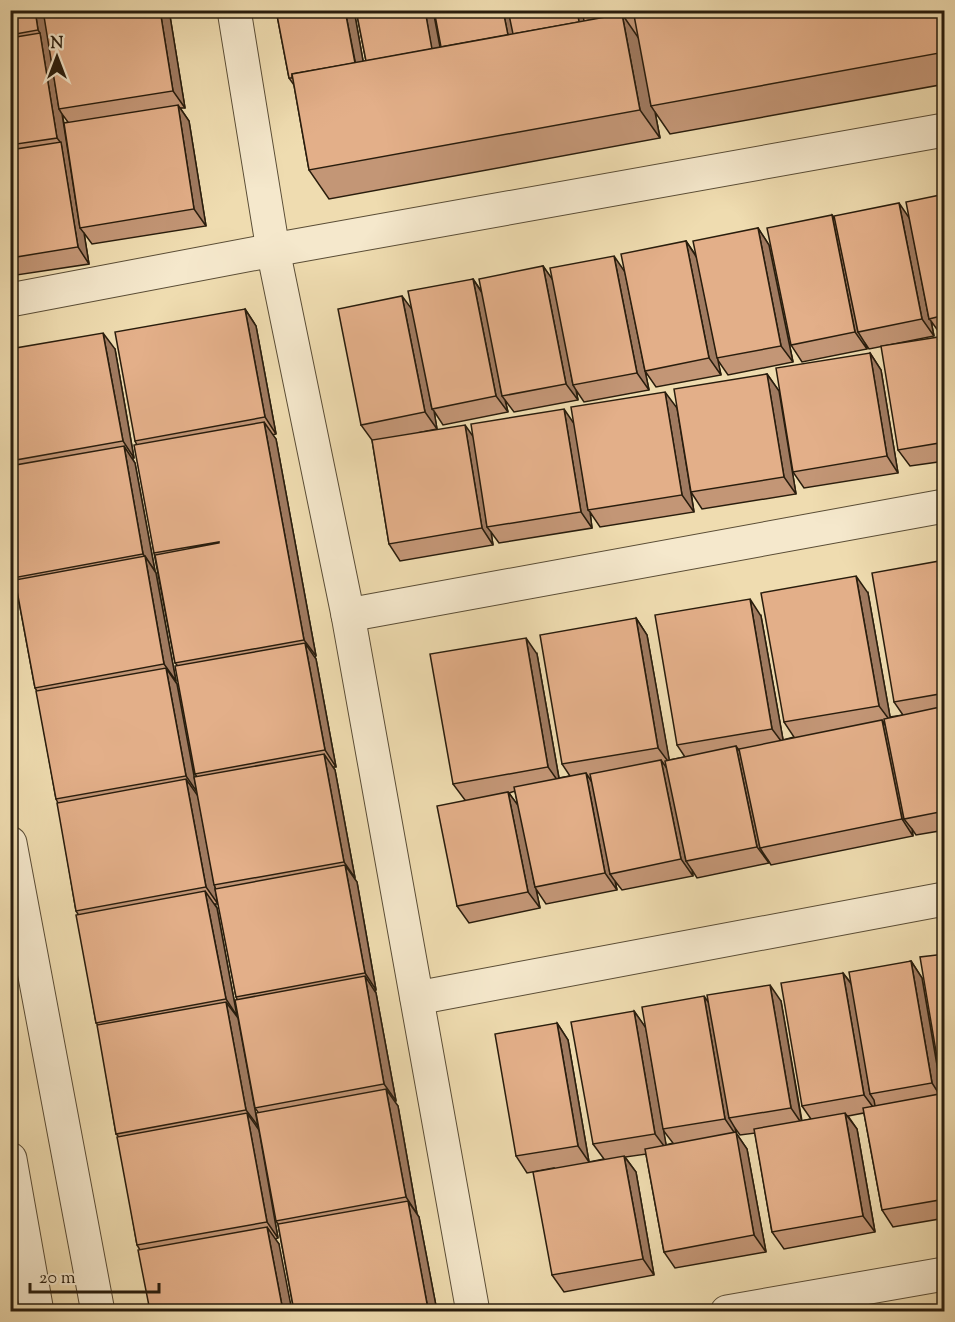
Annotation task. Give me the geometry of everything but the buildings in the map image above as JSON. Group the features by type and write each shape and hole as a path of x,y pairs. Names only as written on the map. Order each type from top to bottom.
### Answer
{"street":[{"path":"234,10 273,250 348,615 473,1311"},
{"path":"10,300 273,250 945,130"},
{"path":"348,615 945,506"},
{"path":"10,843 16,898 98,1311"},
{"path":"417,998 945,899"},
{"path":"10,1159 37,1311"},
{"path":"727,1311 945,1274"}]}
